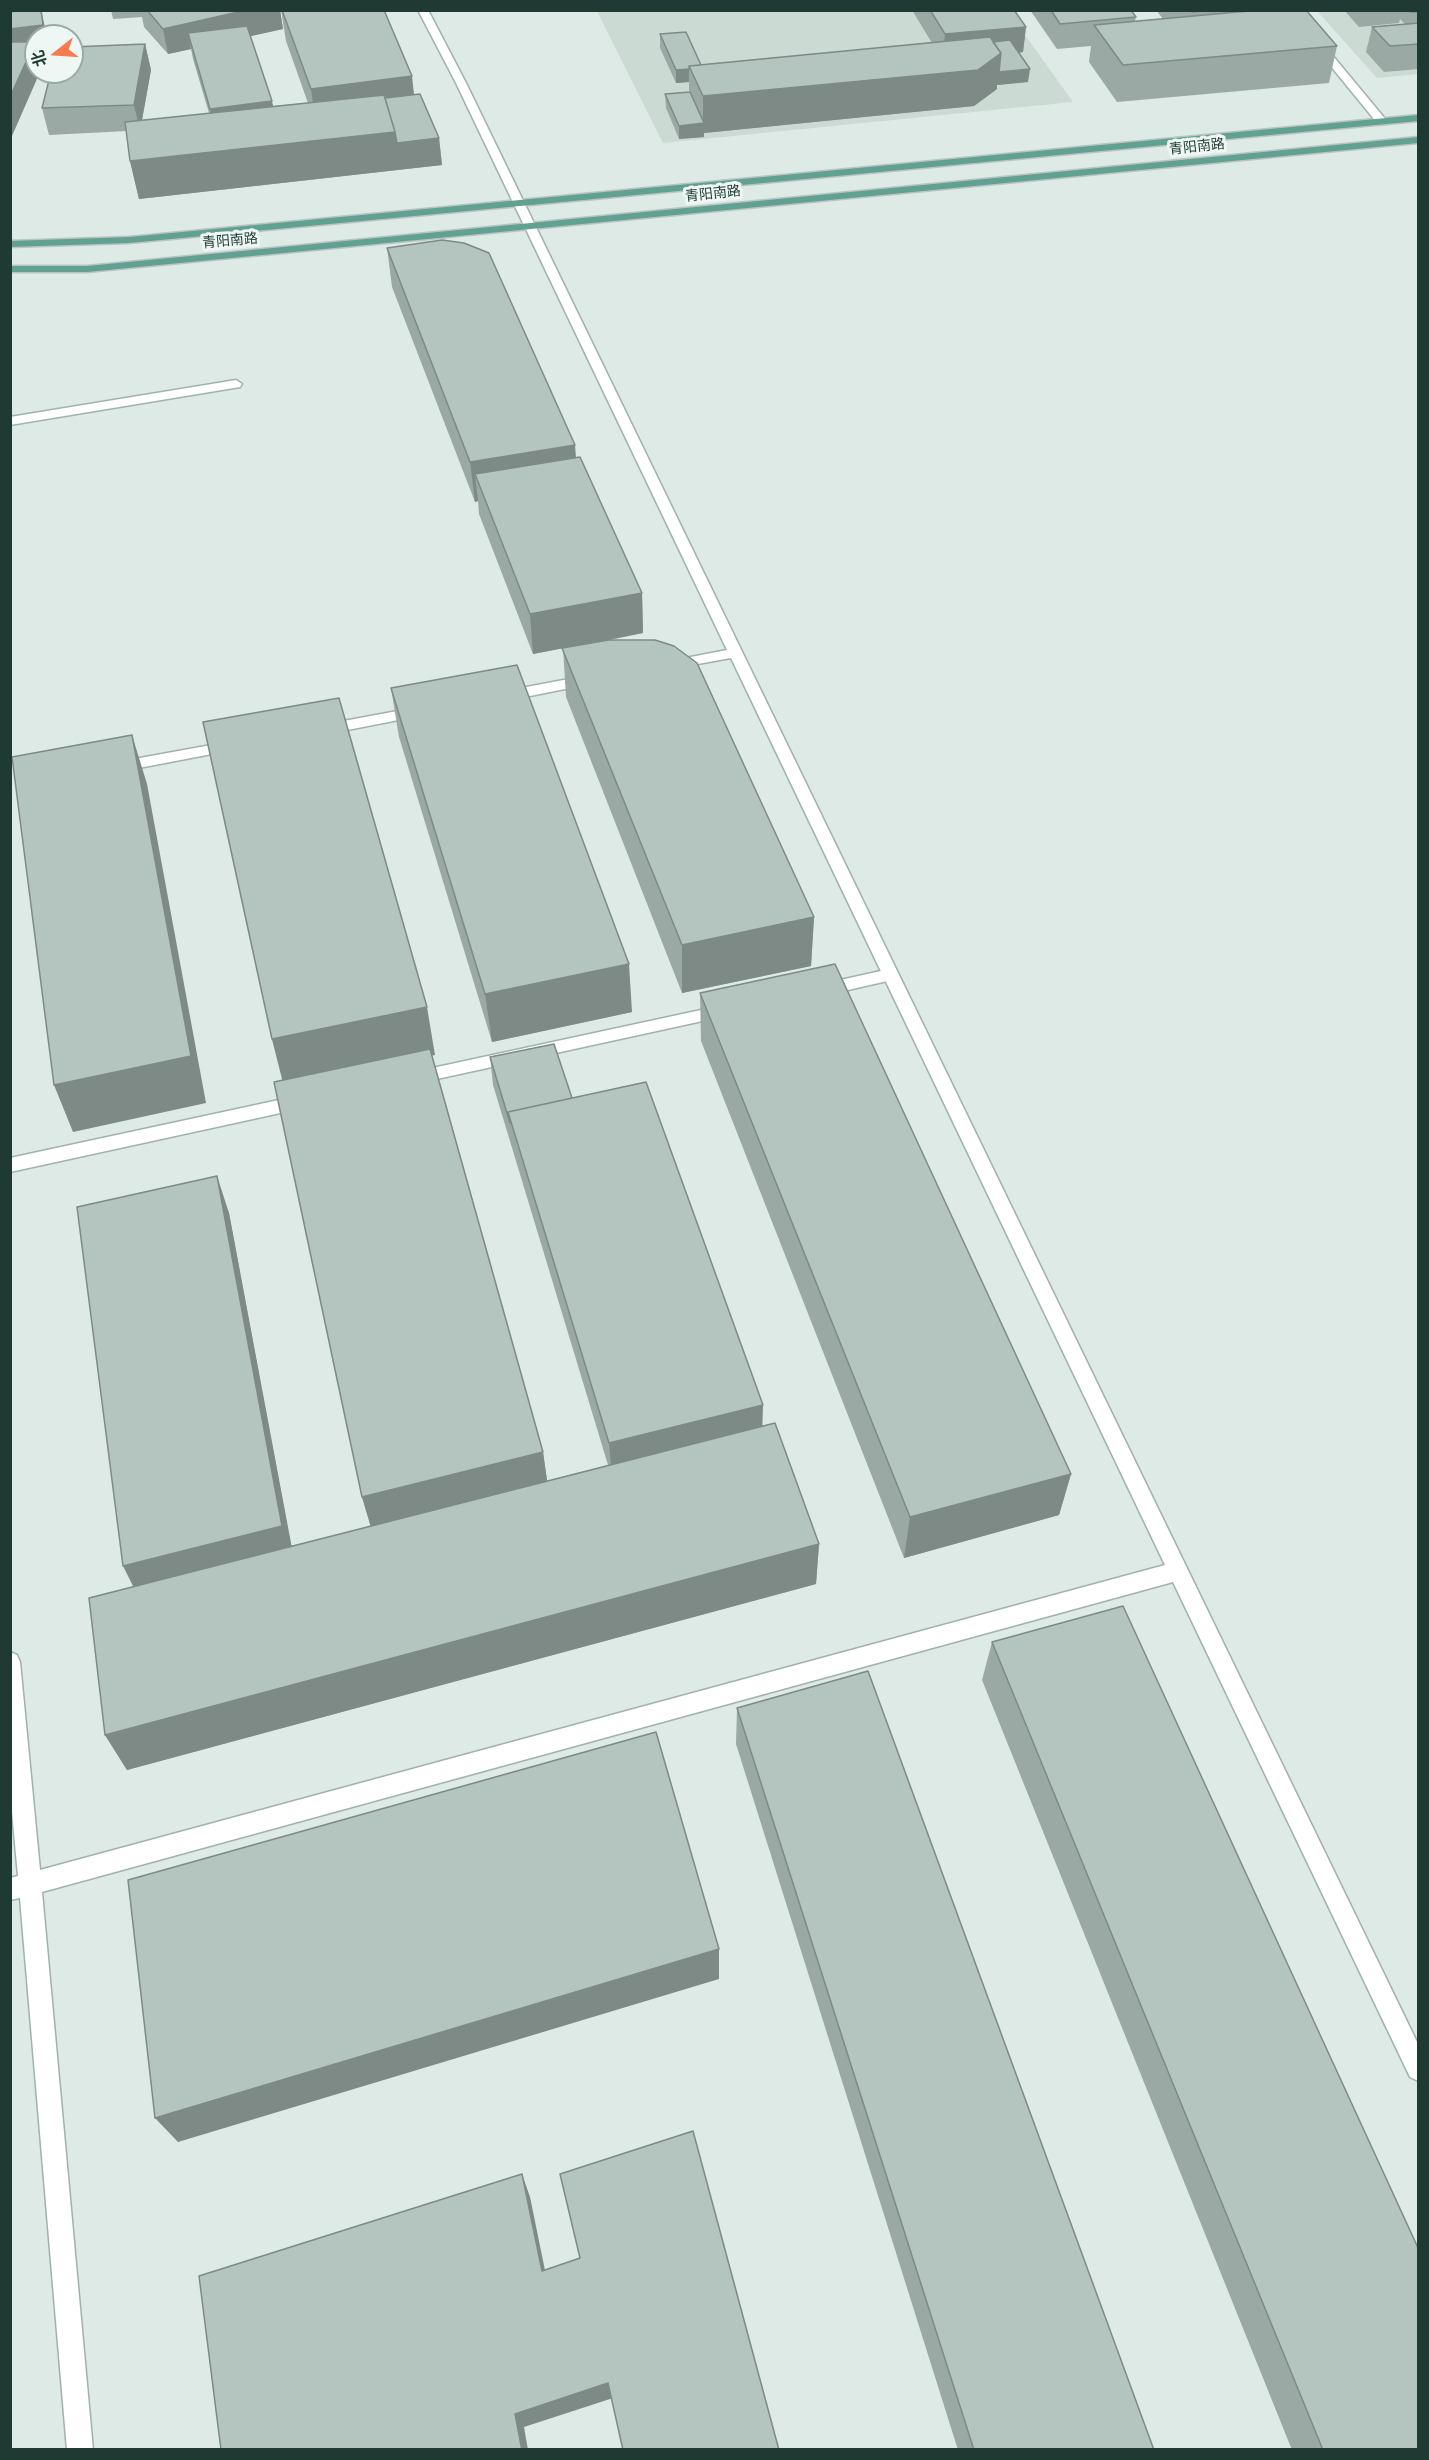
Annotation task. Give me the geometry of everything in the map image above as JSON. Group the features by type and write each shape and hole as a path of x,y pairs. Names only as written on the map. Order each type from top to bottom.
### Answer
{"main road":[{"name":"青阳南路","path":"10,244 92,243 1419,118"},
{"name":"青阳南路","path":"10,269 87,269 1419,140"}],"street":[{"path":"423,10 461,83 1419,2069"},
{"path":"1289,10 1382,122"},
{"path":"10,421 236,384"},
{"path":"654,668 736,653"},
{"path":"490,699 608,677"},
{"path":"303,733 432,709"},
{"path":"104,770 245,744"},
{"path":"809,992 890,975"},
{"path":"393,1082 740,1007"},
{"path":"10,1165 323,1097"},
{"path":"20,1886 1178,1571"},
{"path":"10,1662 20,1886 80,2450"}],"shaded area":[{"path":"597,11 1008,11 1073,102 663,143"},
{"path":"1317,11 1418,11 1418,74 1377,78"}],"building":[{"path":"41,10 43,24 24,24 24,27 10,29 10,12"},
{"path":"147,10 247,10 163,29"},
{"path":"282,10 384,10 412,76 311,89"},
{"path":"930,10 1014,10 1026,27 945,34"},
{"path":"1051,10 1131,10 1136,17 1060,24"},
{"path":"1260,10 1306,10 1337,46 1123,65 1094,25"},
{"path":"1419,23 1419,44 1390,46 1372,27"},
{"path":"247,26 272,101 210,109 188,33"},
{"path":"686,32 701,65 676,70 660,34"},
{"path":"990,37 1001,53 978,70 703,96 689,66"},
{"path":"1010,40 1030,69 999,72 1001,53 993,42"},
{"path":"10,42 24,42 24,66 10,97"},
{"path":"145,44 134,105 42,108 48,84 84,84 84,47"},
{"path":"690,92 704,123 679,126 665,94"},
{"path":"420,94 439,138 397,143 385,98"},
{"path":"384,95 395,132 130,161 125,122"},
{"path":"442,240 464,243 489,253 575,445 470,462 387,248"},
{"path":"580,457 642,593 530,614 475,474"},
{"path":"609,640 655,640 674,646 697,663 814,917 682,945 562,648"},
{"path":"517,665 629,964 485,994 391,688"},
{"path":"339,698 427,1007 272,1039 203,722"},
{"path":"132,735 191,1056 54,1085 12,757"},
{"path":"835,964 1071,1474 910,1517 700,993"},
{"path":"554,1044 572,1098 508,1112 510,1123 490,1057"},
{"path":"430,1049 543,1452 362,1497 274,1082"},
{"path":"646,1082 763,1405 609,1443 508,1112"},
{"path":"217,1176 282,1526 123,1566 77,1207"},
{"path":"775,1423 819,1544 105,1735 89,1598"},
{"path":"1123,1606 1419,2250 1419,2450 1323,2450 992,1642"},
{"path":"868,1671 1154,2450 974,2450 737,1708"},
{"path":"656,1732 719,1949 155,2118 128,1880"},
{"path":"693,2131 779,2450 623,2450 608,2383 515,2414 522,2450 221,2450 199,2276 522,2174 542,2271 580,2258 560,2174"}]}
